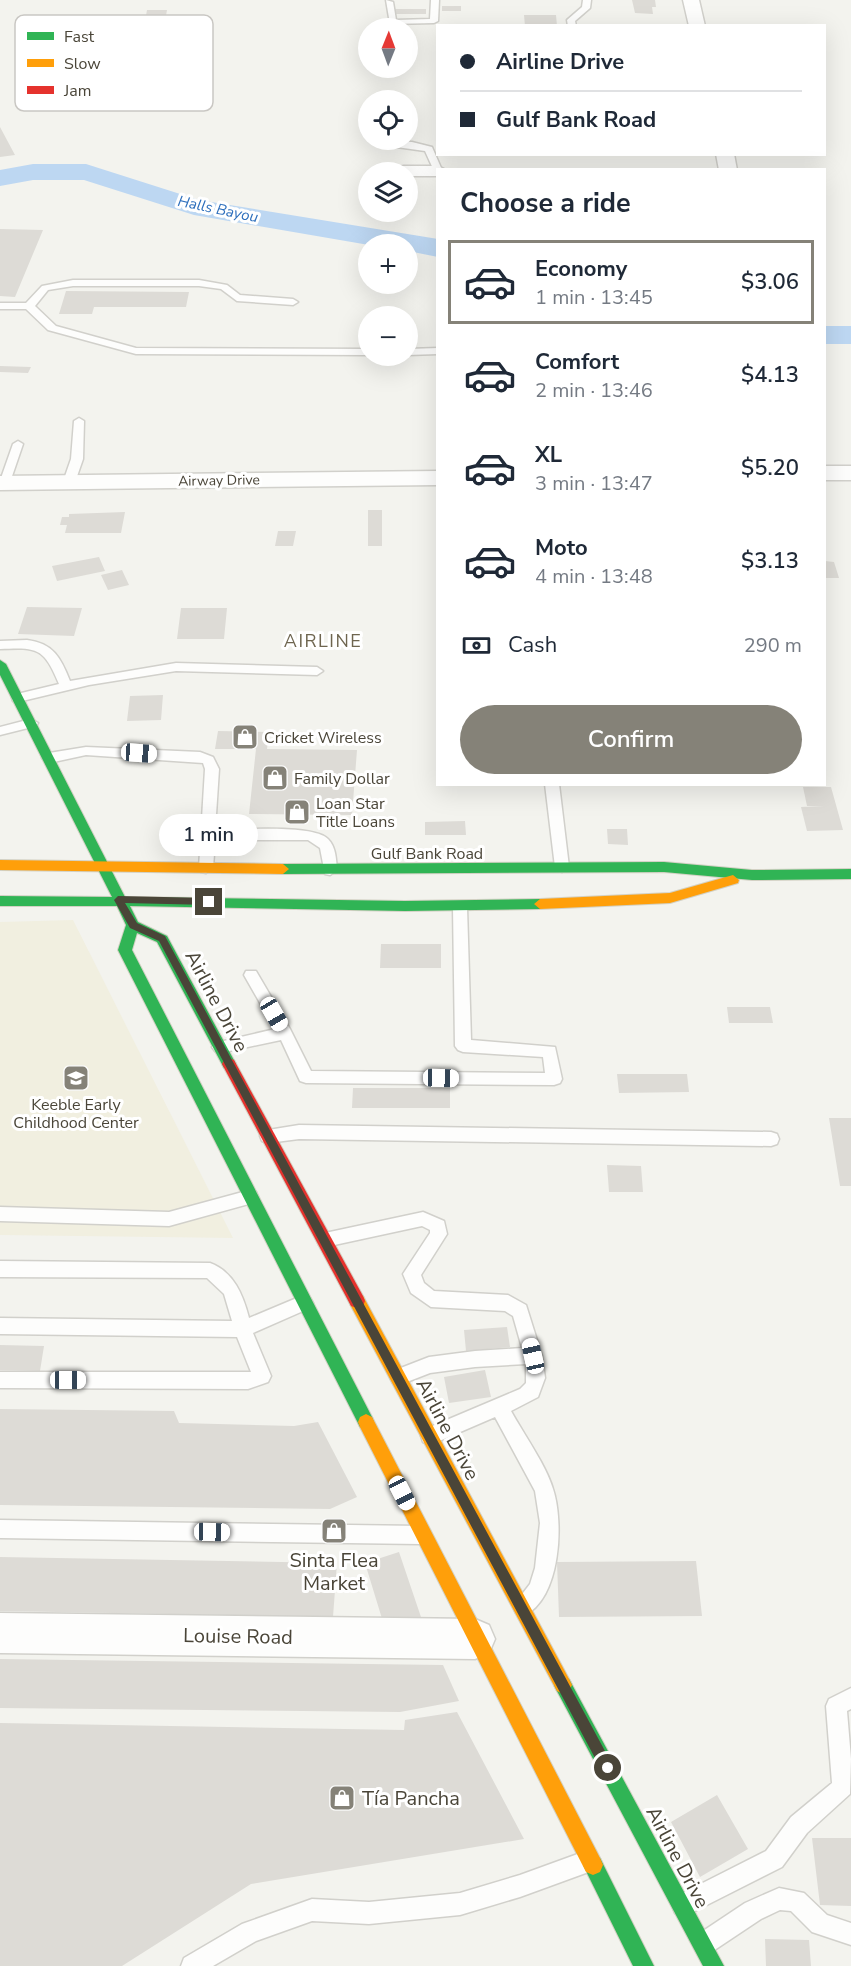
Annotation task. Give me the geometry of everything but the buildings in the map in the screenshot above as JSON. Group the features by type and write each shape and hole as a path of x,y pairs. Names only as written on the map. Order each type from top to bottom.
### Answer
{"main road":[{"path":"0,664 133,926 125,950 644,1966"},
{"name":"Gulf Bank Road","path":"0,865 330,870 664,867 752,875 851,874"},
{"name":"Gulf Bank Road","path":"0,901 118,900 460,907 670,898 752,875"},
{"name":"Airline Drive","path":"133,926 162,939 714,1966"}],"street":[{"path":"691,0 696,24"},
{"path":"418,171 436,171"},
{"path":"826,473 851,473"},
{"name":"Airway Drive","path":"3,483 436,478"},
{"name":"Louise Road","path":"0,1633 475,1638"}],"lane":[{"path":"389,2 393,22 434,21 435,0"},
{"path":"572,24 571,20 586,8 587,0"},
{"path":"418,146 429,149 437,168"},
{"path":"29,306 45,288 73,283 199,283 224,287 237,298 293,302"},
{"path":"0,306 29,306 52,328 136,351 358,352"},
{"path":"418,352 436,351"},
{"path":"69,482 77,459 79,420"},
{"path":"3,483 17,456 18,444"},
{"path":"0,645 33,643 47,648 57,663 66,686"},
{"path":"18,698 145,670 176,667 317,670"},
{"path":"0,731 31,723"},
{"path":"49,758 86,751 119,751 200,757 208,760 212,769 206,868"},
{"path":"552,786 562,867"},
{"path":"208,835 309,835 322,839 328,847 330,870"},
{"path":"251,975 285,1033 306,1077 554,1079 550,1051 463,1046 460,907"},
{"path":"220,1047 285,1033"},
{"path":"268,1136 299,1132 771,1139"},
{"path":"0,1214 169,1219 250,1197"},
{"path":"325,1240 423,1219 438,1226 439,1234 412,1274 417,1288 431,1299 508,1304 520,1311 538,1378 531,1391 525,1397 430,1436"},
{"path":"0,1269 210,1271 226,1280 234,1294 243,1329 262,1376 248,1381 0,1380"},
{"path":"0,1326 243,1329 304,1303"},
{"path":"399,1377 429,1365 475,1359 533,1356"},
{"path":"499,1407 544,1489 550,1523 545,1568 537,1590 521,1608"},
{"path":"0,1529 423,1535"},
{"path":"682,1906 774,1859 799,1825 843,1787 836,1706 851,1698"},
{"path":"192,1966 250,1932 312,1910 369,1913 460,1904 590,1861"},
{"path":"703,1945 753,1911 779,1899 796,1901 820,1924 851,1934"}],"shaded area":[{"name":"Keeble Early Childhood Center","path":"73,920 233,1238 0,1235 0,922"}],"waterway":[{"name":"Halls Bayou","path":"0,178 33,172 86,172 194,207 436,248"},
{"name":"Halls Bayou","path":"826,335 851,335"}],"traffic: fast":[{"path":"0,664 133,925 162,939 229,1064"},
{"path":"283,869 664,867 752,875 851,874"},
{"path":"0,901 338,906 540,904"},
{"path":"133,925 125,950 366,1422"},
{"path":"563,1685 714,1966"},
{"path":"593,1865 644,1966"}],"traffic: slow":[{"path":"0,865 283,869"},
{"path":"540,904 670,898 733,880"},
{"path":"357,1301 563,1685"},
{"path":"366,1422 593,1865"}],"traffic: jam":[{"path":"229,1064 357,1301"}],"place":[{"name":"Cricket Wireless","path":"245,737"},
{"name":"Family Dollar","path":"275,778"},
{"name":"Loan Star Title Loans","path":"297,812"},
{"name":"Keeble Early Childhood Center","path":"76,1078"},
{"name":"Sinta Flea Market","path":"334,1531"},
{"name":"Tía Pancha","path":"342,1798"}],"district":[{"name":"AIRLINE","path":"323,641"}],"route":[{"path":"209,902 118,900 133,926 162,939 353,1290 608,1768"}]}
